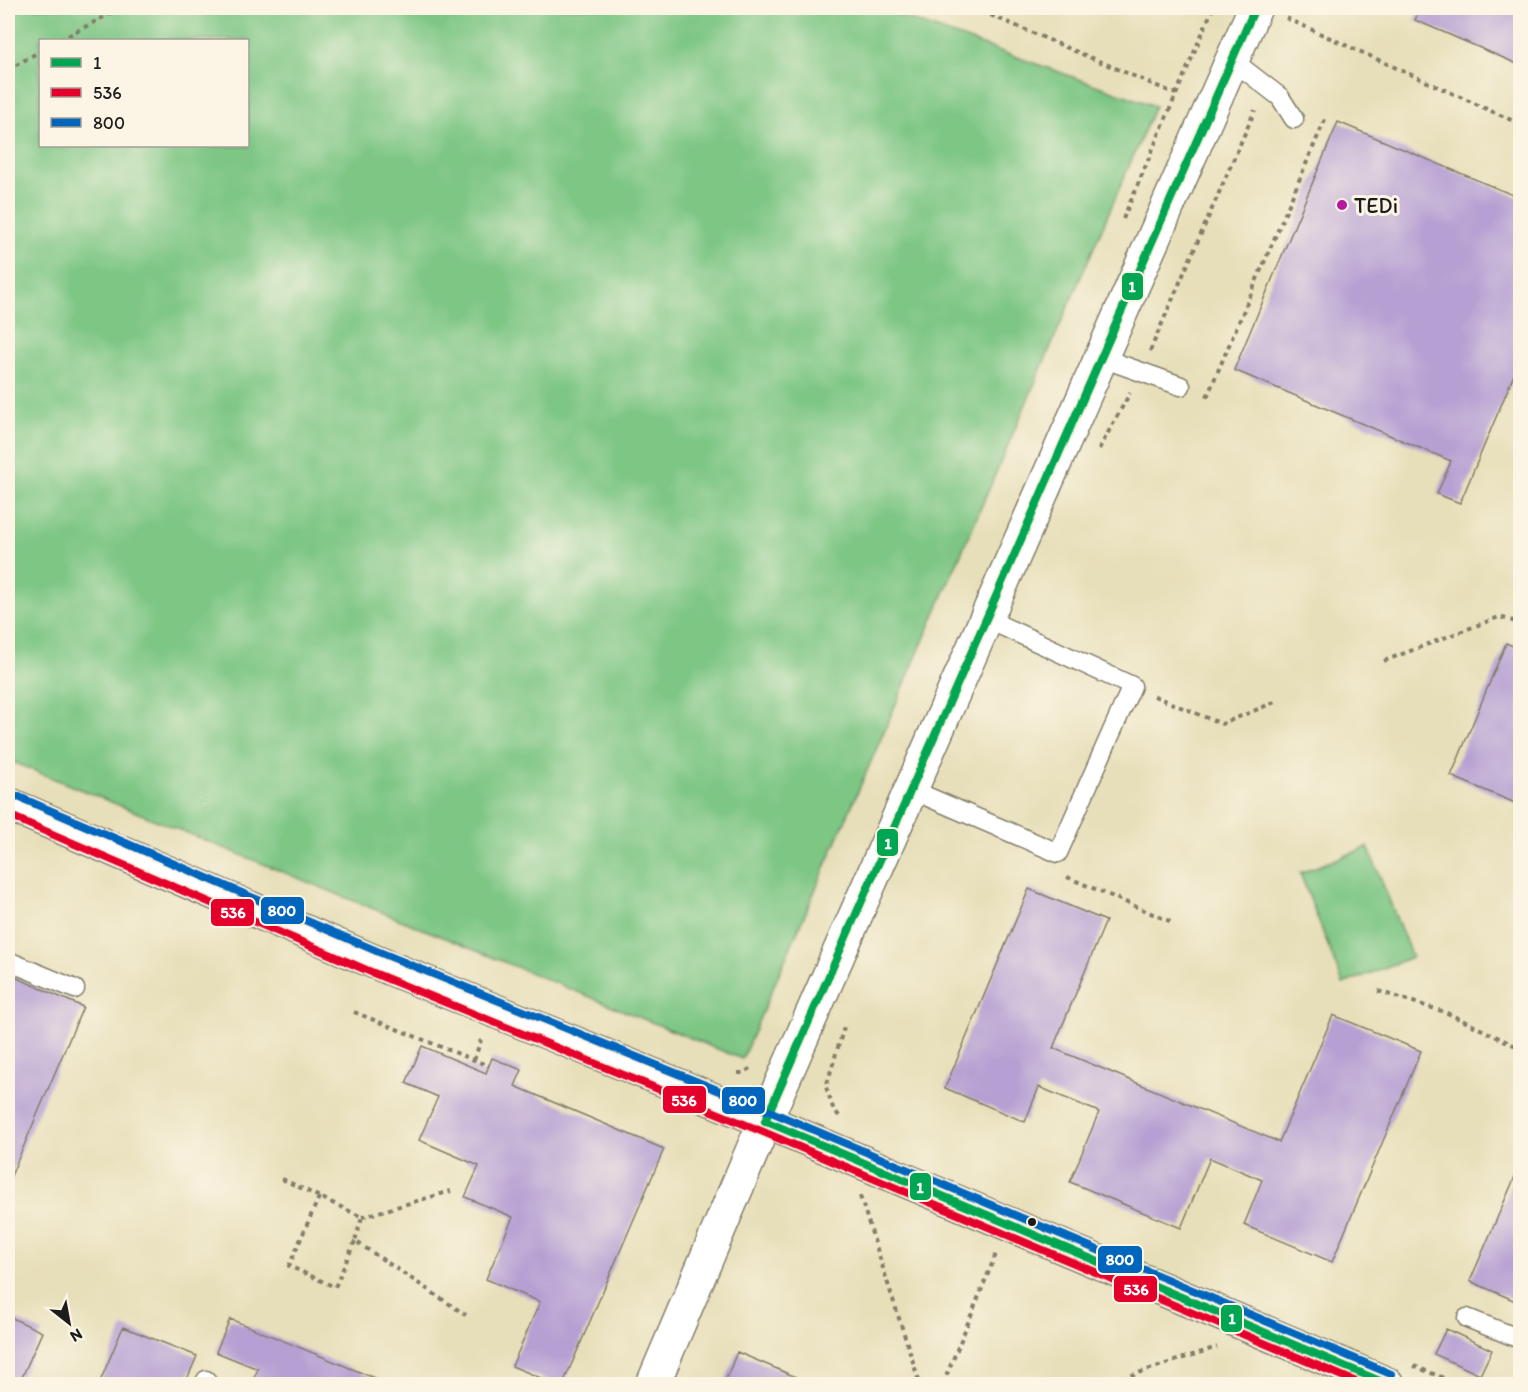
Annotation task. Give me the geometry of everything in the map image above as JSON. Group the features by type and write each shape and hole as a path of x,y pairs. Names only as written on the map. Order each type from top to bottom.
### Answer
{"street":[{"path":"652,1384 765,1121 1232,60 1266,10"},
{"path":"8,804 375,962 765,1121 1387,1384"}],"lane":[{"path":"1232,60 1280,97 1294,119"},
{"path":"1102,358 1181,386"},
{"path":"912,790 1058,853 1132,686 987,619"},
{"path":"8,961 75,989"},
{"path":"1467,1318 1521,1339"}],"path":[{"path":"62,39 121,8"},
{"path":"974,8 1176,94"},
{"path":"1121,226 1213,8"},
{"path":"1266,10 1521,124"},
{"path":"8,70 39,52"},
{"path":"1207,397 1326,117"},
{"path":"1384,661 1499,617 1521,623"},
{"path":"1132,686 1222,724 1275,702"},
{"path":"1378,991 1444,1012 1521,1048"},
{"path":"354,1012 489,1066"},
{"path":"474,1060 485,1031"},
{"path":"733,1073 743,1073 760,1063"},
{"path":"282,1179 362,1218 451,1191"},
{"path":"859,1192 920,1384"},
{"path":"319,1197 289,1266 335,1287 355,1241 362,1218"},
{"path":"355,1241 466,1315"},
{"path":"943,1384 998,1250"},
{"path":"1105,1384 1223,1345"}],"green space":[{"path":"8,8 878,8 1155,106 742,1059 8,760"},
{"path":"1368,847 1412,957 1343,984 1300,873"}],"building":[{"path":"1420,8 1520,8 1520,65 1415,20"},
{"path":"1338,122 1520,198 1520,360 1460,503 1437,494 1451,461 1234,370"},
{"path":"1506,643 1520,649 1520,805 1451,776"},
{"path":"1029,889 1106,921 1053,1048 1279,1142 1333,1015 1421,1051 1332,1262 1244,1225 1262,1180 1210,1158 1181,1228 1070,1182 1099,1112 1039,1087 1025,1122 945,1088"},
{"path":"8,974 83,1007 8,1183"},
{"path":"422,1046 486,1073 492,1058 522,1070 515,1086 664,1149 563,1384 555,1384 512,1366 540,1302 486,1279 513,1217 465,1197 479,1166 419,1140 438,1097 406,1083"},
{"path":"1520,1165 1520,1303 1470,1281"},
{"path":"8,1316 42,1332 19,1384 8,1384"},
{"path":"230,1319 389,1384 251,1384 258,1369 216,1352"},
{"path":"123,1327 197,1356 185,1384 99,1384"},
{"path":"1446,1329 1492,1350 1480,1375 1434,1354"},
{"path":"737,1352 810,1383 724,1384"}],"transit line":[{"name":"1","path":"765,1121 1255,8"},
{"name":"800","path":"12,794 379,952 769,1111 1391,1374"},
{"name":"536","path":"8,815 371,972 761,1131 1361,1384"},
{"name":"1","path":"765,1121 1387,1384"}],"place":[{"name":"TEDi","path":"1342,205"}]}
